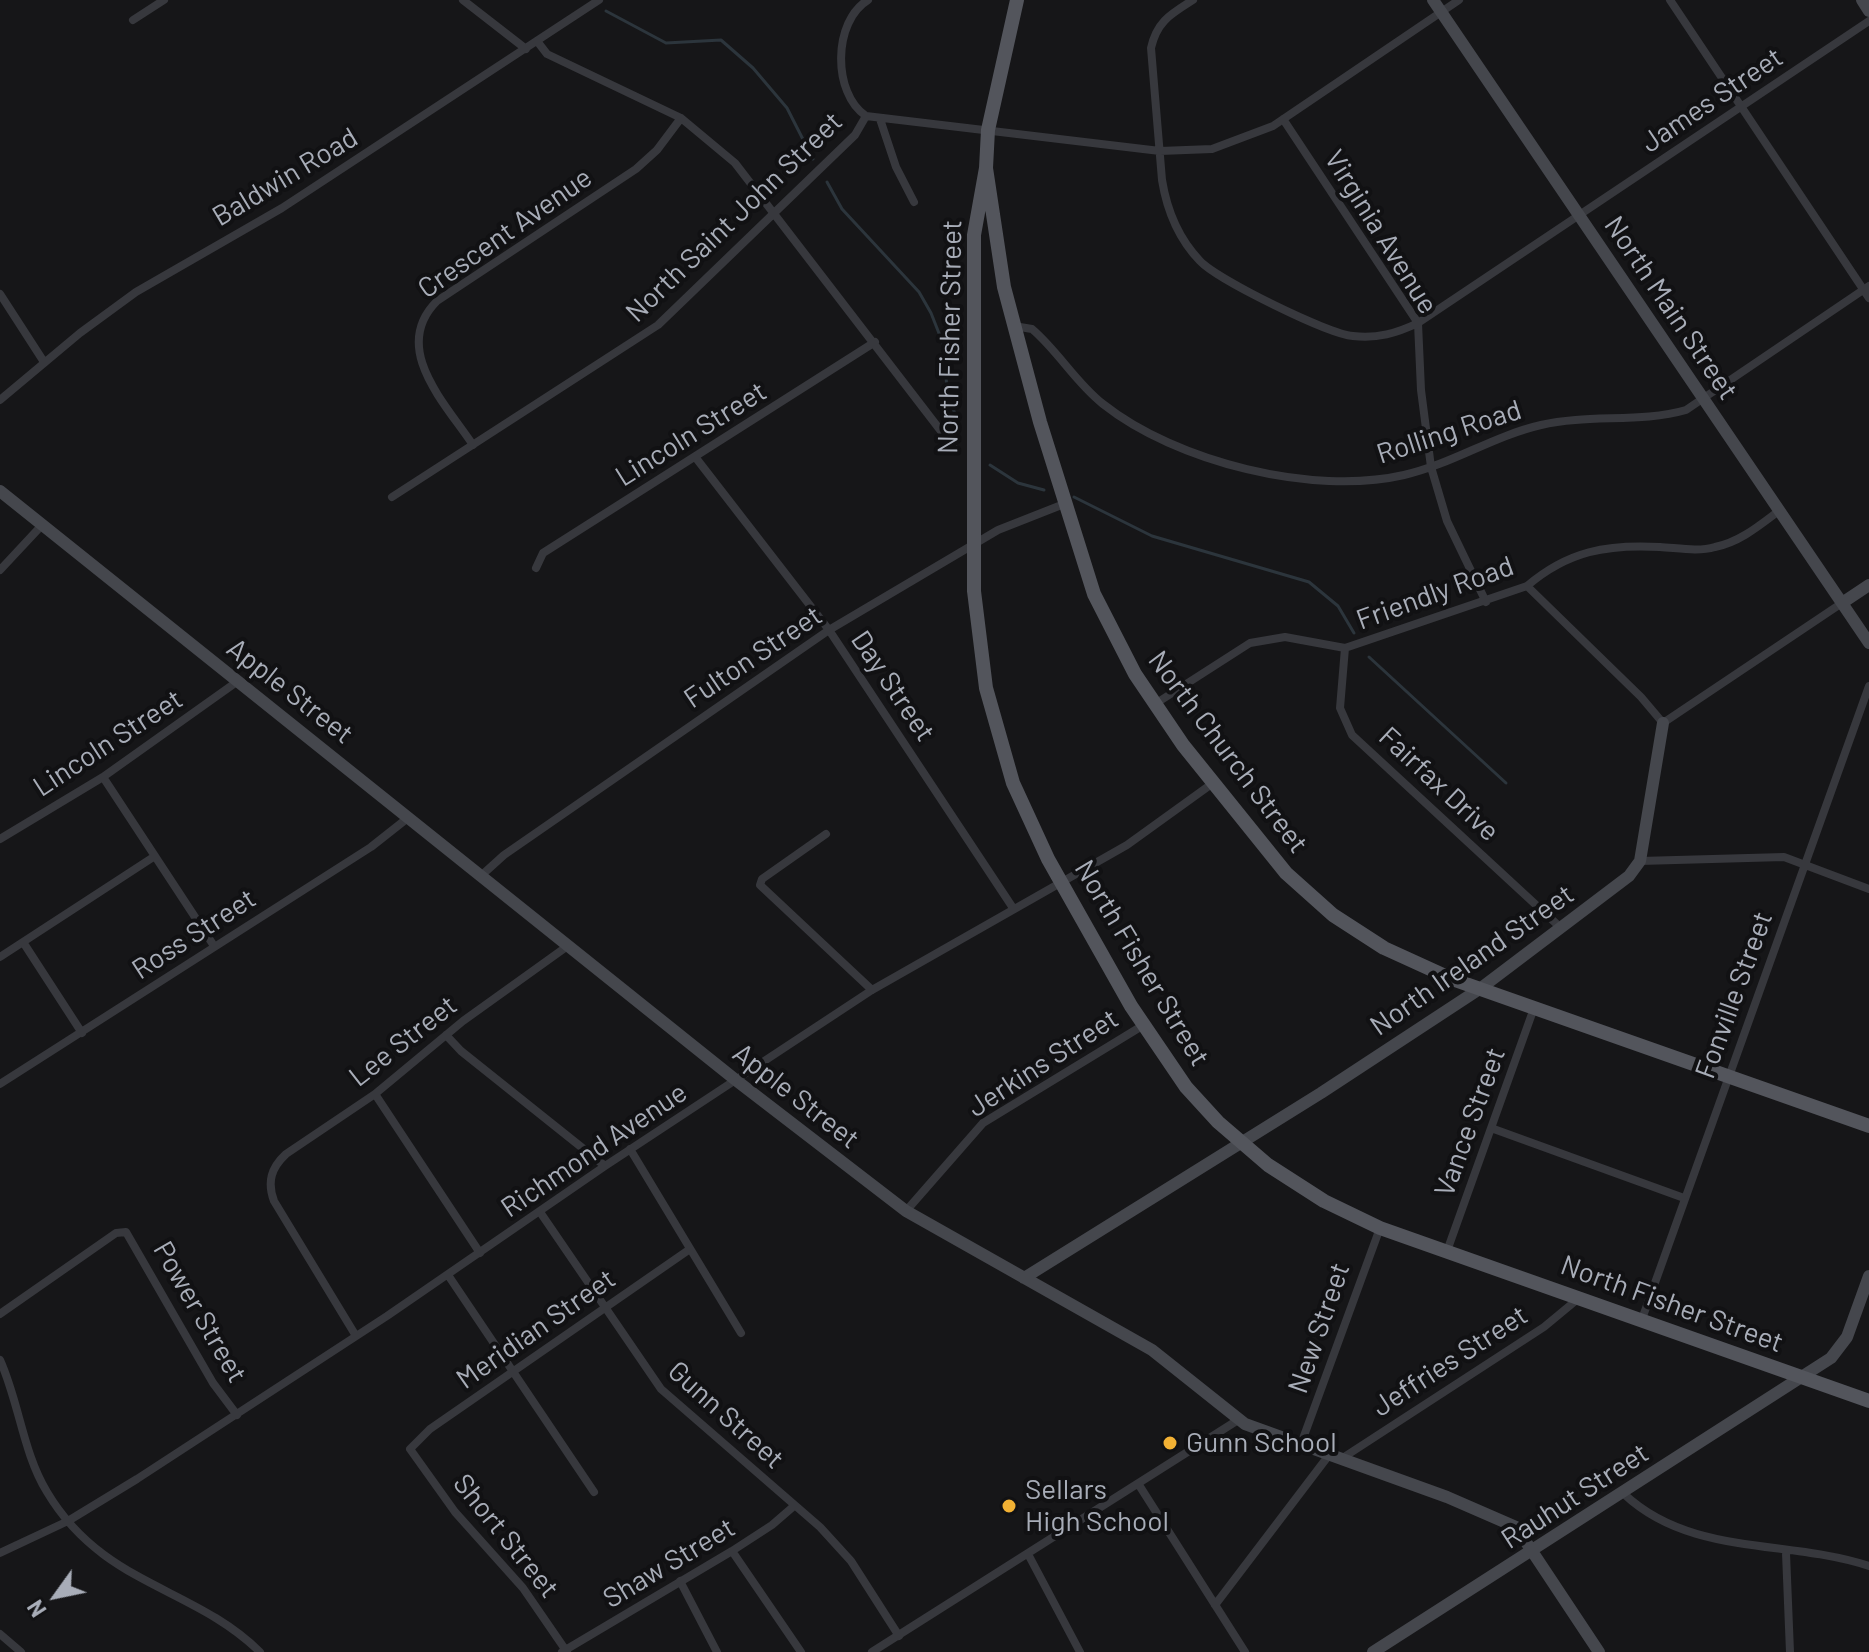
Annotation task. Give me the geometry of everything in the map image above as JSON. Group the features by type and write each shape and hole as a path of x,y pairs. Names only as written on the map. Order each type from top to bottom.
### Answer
{"main road":[{"name":"North Church Street","path":"1017,0 988,130 986,168 1014,326 1064,504 1106,622 1155,704 1213,783 1286,873 1333,915 1412,962 1869,1126"},
{"name":"North Fisher Street","path":"986,168 974,235 973,545 978,640 994,723 1021,802 1142,1026 1186,1087 1241,1144 1295,1184 1380,1228 1869,1401"}],"street":[{"path":"133,20 164,0"},
{"path":"463,0 526,49"},
{"name":"Baldwin Road","path":"0,400 44,362 154,280 282,208 599,0"},
{"path":"866,116 851,102 841,67 850,17 868,0"},
{"name":"James Street","path":"1193,0 1160,24 1151,48 1165,199 1171,218 1187,247 1221,278 1344,335 1381,336 1418,323 1869,21"},
{"name":"North Main Street","path":"1433,0 1869,643"},
{"name":"North Saint John Street","path":"392,497 658,325 855,135 866,116 1160,151 1190,152 1227,145 1283,119 1459,0"},
{"path":"1670,0 1867,291"},
{"path":"1862,0 1869,11"},
{"path":"537,41 547,54 681,118 735,163 776,212 954,448"},
{"name":"Crescent Avenue","path":"473,445 419,360 417,339 423,318 437,301 636,169 657,150 681,118"},
{"path":"880,119 896,167 914,202"},
{"name":"Virginia Avenue","path":"1283,119 1418,323 1421,390 1431,467 1456,542 1486,602"},
{"name":"Rolling Road","path":"1014,326 1024,326 1036,332 1088,392 1117,415 1176,447 1246,467 1334,481 1379,480 1431,467 1485,443 1540,425 1583,417 1672,414 1703,398 1867,291"},
{"path":"0,294 44,362"},
{"name":"Lincoln Street","path":"536,568 543,553 875,342"},
{"name":"Day Street","path":"696,458 829,630 1013,908"},
{"name":"Apple Street","path":"0,491 483,874 737,1081 906,1211 1152,1350 1238,1420 1507,1521 1523,1535 1599,1652"},
{"name":"Fulton Street","path":"483,874 504,855 829,630 1014,522 1064,504"},
{"name":"Friendly Road","path":"1155,704 1250,643 1285,637 1345,648 1527,586 1552,567 1597,548 1615,545 1703,549 1725,545 1780,510"},
{"path":"0,570 43,524"},
{"path":"1869,585 1663,723 1640,861 1784,857 1803,867 1869,889"},
{"path":"1527,586 1641,697 1663,723"},
{"name":"Fairfax Drive","path":"1345,648 1340,708 1352,735 1561,928"},
{"name":"Lincoln Street","path":"0,839 103,777 238,681"},
{"name":"Fonville Street","path":"1642,1319 1869,686"},
{"path":"103,777 214,946"},
{"name":"Richmond Avenue","path":"0,1553 68,1521 237,1415 630,1149 872,990 1127,845 1213,783"},
{"name":"Ross Street","path":"0,1084 371,847 410,816"},
{"path":"826,834 762,879 761,889 872,990"},
{"path":"0,957 155,856"},
{"name":"North Ireland Street","path":"1024,1278 1241,1144 1481,988 1629,876 1640,861"},
{"path":"23,942 82,1033"},
{"name":"Lee Street","path":"356,1336 277,1207 271,1192 271,1177 286,1154 375,1094 446,1035 569,945"},
{"name":"Vance Street","path":"1447,1251 1534,1008"},
{"name":"Jerkins Street","path":"906,1211 983,1123 1142,1026"},
{"path":"446,1035 461,1051 605,1166"},
{"path":"375,1094 480,1253"},
{"path":"1491,1128 1684,1198"},
{"path":"630,1149 741,1333"},
{"name":"Gunn Street","path":"540,1212 604,1310 661,1389 842,1550 899,1636"},
{"name":"New Street","path":"1301,1444 1380,1228"},
{"name":"Power Street","path":"0,1314 116,1233 126,1232 213,1383 237,1415"},
{"name":"Meridian Street","path":"410,1449 430,1429 690,1249"},
{"path":"448,1275 594,1492"},
{"name":"Rauhut Street","path":"1373,1652 1803,1378 1842,1347 1869,1276"},
{"name":"Jeffries Street","path":"1215,1605 1335,1457 1544,1327 1579,1297"},
{"path":"0,1360 40,1478 68,1521 114,1565 238,1634 260,1652"},
{"path":"872,1652 1238,1420"},
{"name":"Short Street","path":"410,1449 455,1512 523,1588 565,1651"},
{"path":"1139,1485 1245,1652"},
{"path":"1624,1494 1645,1512 1678,1529 1786,1553 1840,1558 1869,1566"},
{"name":"Shaw Street","path":"565,1651 732,1551 772,1525 794,1506"},
{"path":"732,1551 801,1652"},
{"path":"1786,1553 1790,1652"},
{"path":"1028,1554 1080,1652"},
{"path":"680,1581 717,1652"},
{"path":"0,1634 21,1652"}],"waterway":[{"path":"606,11 666,43 721,40 753,68 787,108 813,159"},
{"path":"827,182 842,209 919,292 931,313 944,346 947,391 957,420"},
{"path":"990,465 1018,483 1044,490"},
{"path":"1074,497 1152,536 1309,582 1338,606 1354,633"},
{"path":"1369,657 1506,783"}],"place":[{"name":"Gunn School","path":"1170,1443"},
{"name":"Sellars High School","path":"1009,1506"}]}
